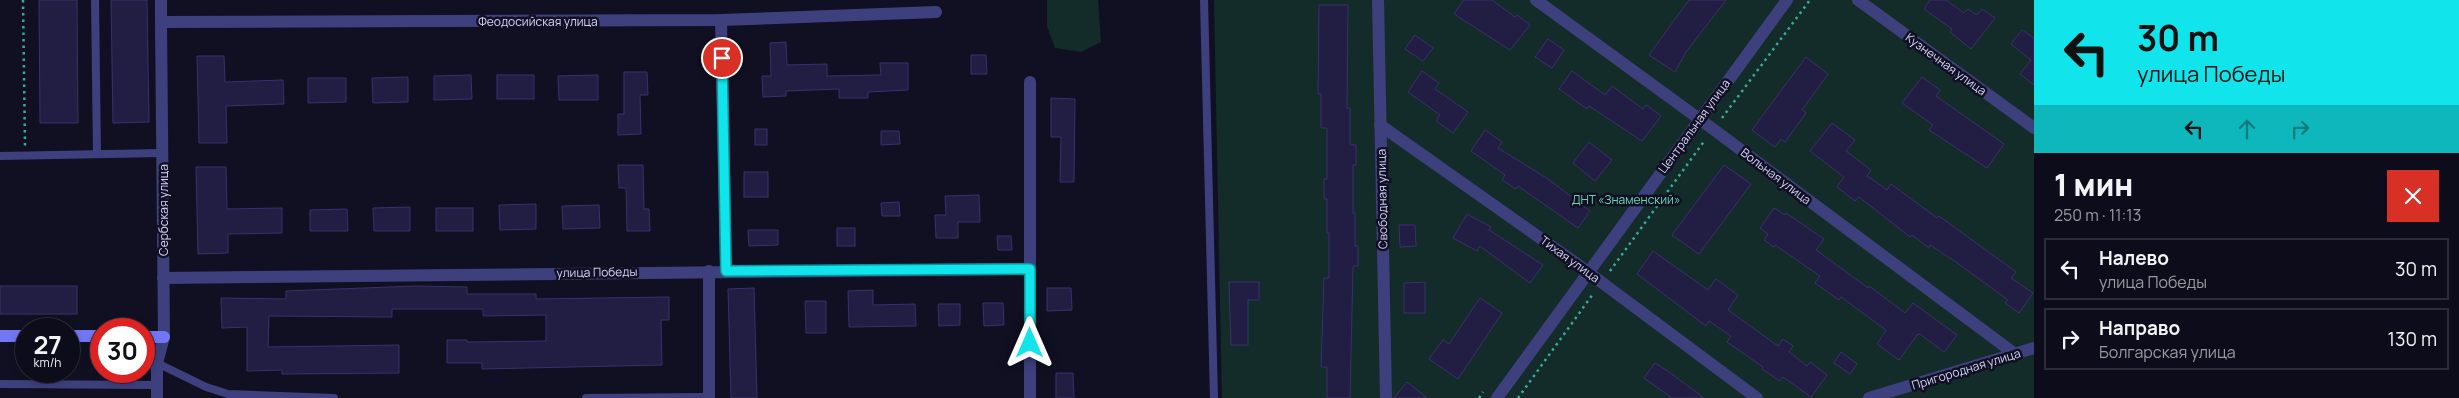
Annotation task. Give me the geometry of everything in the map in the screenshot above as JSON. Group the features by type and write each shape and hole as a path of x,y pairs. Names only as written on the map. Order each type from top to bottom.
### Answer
{"street":[{"path":"161,0 161,22"},
{"name":"Свободная улица","path":"1378,0 1386,398"},
{"name":"Вольная улица","path":"1536,0 1699,118 2015,354"},
{"name":"Центральная улица","path":"1497,398 1699,118 1787,0"},
{"name":"Кузнечная улица","path":"1858,0 2034,128"},
{"name":"Феодосийская улица","path":"161,22 721,20 936,12"},
{"path":"721,20 726,271"},
{"name":"Сербская улица","path":"157,398 157,363 164,337 161,22"},
{"path":"1030,82 1030,398"},
{"name":"Тихая улица","path":"1380,125 1602,282 1757,398"},
{"name":"улица Победы","path":"163,278 1030,269"},
{"path":"709,271 709,397"},
{"path":"0,336 15,336"},
{"path":"155,337 164,337"},
{"name":"Пригородная улица","path":"1869,398 2034,348"}],"lane":[{"path":"95,0 97,154"},
{"path":"1204,0 1214,398"},
{"path":"0,156 162,153"},
{"path":"157,363 206,387 228,394 334,398"},
{"path":"0,384 157,385"},
{"path":"586,398 709,397"}],"path":[{"path":"23,0 26,156"},
{"path":"1518,398 1713,129 1810,0"}],"green space":[{"path":"1047,0 1098,0 1101,42 1081,52 1055,48 1047,26"},
{"name":"ДНТ «Знаменский»","path":"1214,0 2034,0 2034,398 1222,398"}],"building":[{"path":"39,0 77,0 78,123 40,123"},
{"path":"111,0 147,0 149,122 113,123"},
{"path":"1464,0 1492,0 1515,17 1517,15 1530,25 1510,50 1454,14"},
{"path":"1689,0 1726,0 1686,52 1675,72 1649,55"},
{"path":"1930,0 1946,0 1964,13 1968,9 1977,15 1982,9 1995,18 1971,49 1950,32 1952,29 1924,9"},
{"path":"1319,5 1348,5 1347,108 1350,108 1350,145 1356,145 1356,165 1353,165 1353,213 1355,213 1355,246 1358,246 1358,266 1353,266 1350,398 1327,398 1327,367 1321,367 1324,278 1329,278 1329,233 1327,233 1327,199 1324,199 1324,179 1327,179 1327,128 1321,128 1321,94 1318,94"},
{"path":"2022,30 2034,38 2034,85 2020,74 2031,60 2011,44"},
{"path":"1415,35 1433,48 1423,61 1405,49"},
{"path":"1548,39 1564,50 1552,68 1535,57"},
{"path":"786,42 787,65 827,64 827,76 881,75 880,63 908,63 908,90 868,92 868,98 839,98 839,89 786,91 786,96 763,97 762,76 771,76 770,43"},
{"path":"971,55 986,55 987,74 971,74"},
{"path":"197,56 224,56 225,82 283,80 284,104 226,106 227,143 199,143"},
{"path":"1806,57 1828,74 1802,110 1806,113 1785,142 1781,139 1775,147 1752,130"},
{"path":"1422,71 1439,83 1435,89 1468,112 1453,133 1436,121 1440,115 1408,92"},
{"path":"1572,71 1605,95 1612,86 1643,109 1646,105 1661,116 1642,141 1589,106 1587,109 1559,89"},
{"path":"624,72 647,72 648,95 640,95 641,134 618,135 618,114 624,114"},
{"path":"471,75 472,99 434,100 434,76"},
{"path":"497,75 534,75 534,99 497,99"},
{"path":"598,75 598,100 559,100 558,76"},
{"path":"408,77 408,102 373,103 372,78"},
{"path":"1922,77 1940,90 1936,96 2004,144 1987,168 1929,130 1933,125 1902,103"},
{"path":"308,78 346,78 346,102 308,103"},
{"path":"1051,98 1075,99 1074,182 1060,182 1061,137 1051,137"},
{"path":"1832,123 1855,140 1846,151 1871,170 1867,176 1887,190 1891,184 2016,272 2011,278 2033,293 2019,313 2005,303 2008,300 1956,262 1930,245 1929,248 1912,235 1910,237 1859,197 1855,201 1837,187 1844,177 1810,151"},
{"path":"755,129 767,129 767,145 755,145"},
{"path":"1485,130 1502,142 1498,148 1548,179 1590,211 1578,228 1518,186 1516,189 1502,180 1505,175 1471,151"},
{"path":"881,131 899,131 900,144 881,145"},
{"path":"1589,142 1612,160 1595,181 1573,163"},
{"path":"618,165 643,165 644,209 649,209 650,231 627,231 626,188 619,188"},
{"path":"1724,165 1751,184 1699,254 1672,235"},
{"path":"196,167 226,167 227,209 282,208 282,233 228,234 228,253 198,254"},
{"path":"744,172 768,172 768,197 744,197"},
{"path":"979,195 980,222 958,222 958,238 936,238 935,215 946,215 945,196"},
{"path":"899,202 900,216 882,216 881,203"},
{"path":"536,204 536,229 500,230 499,205"},
{"path":"599,205 600,228 563,229 562,206"},
{"path":"410,207 410,231 374,231 373,208"},
{"path":"436,208 473,208 473,231 436,231"},
{"path":"1774,208 1785,215 1786,213 1824,239 1816,250 1868,288 1869,286 1905,313 1913,303 1957,335 1944,352 1920,334 1917,335 1899,360 1877,344 1886,330 1841,297 1839,300 1815,283 1820,276 1775,245 1774,247 1764,240 1768,234 1760,228"},
{"path":"347,209 348,231 310,231 310,210"},
{"path":"1467,214 1491,227 1489,230 1543,265 1530,283 1480,246 1477,251 1453,238"},
{"path":"1399,225 1415,225 1416,246 1400,247"},
{"path":"837,228 855,228 855,246 837,246"},
{"path":"748,230 778,230 778,245 749,246"},
{"path":"997,236 1011,236 1012,250 998,250"},
{"path":"1653,251 1708,290 1716,279 1738,295 1728,310 1778,346 1783,339 1793,346 1789,352 1807,366 1810,362 1827,375 1811,397 1783,377 1780,381 1762,369 1763,367 1727,342 1731,336 1709,321 1706,326 1637,274"},
{"path":"1229,282 1259,282 1259,300 1248,300 1248,345 1231,345"},
{"path":"1425,282 1425,313 1404,313 1404,283"},
{"path":"0,286 77,286 77,314 0,314"},
{"path":"415,286 467,287 467,294 536,294 536,299 669,297 669,320 661,320 662,365 482,369 482,363 447,363 447,340 467,340 467,342 546,341 546,315 483,316 483,309 392,309 392,317 269,316 268,347 399,345 399,373 282,374 282,370 247,371 247,327 222,328 221,298 286,299 286,291"},
{"path":"754,288 757,398 731,398 728,289"},
{"path":"1047,288 1071,288 1072,310 1047,311"},
{"path":"873,290 873,305 915,304 916,326 849,327 848,291"},
{"path":"1480,298 1502,313 1458,379 1429,359 1443,340 1449,344"},
{"path":"805,301 826,301 826,333 806,333"},
{"path":"983,303 1003,303 1004,325 984,326"},
{"path":"938,304 960,304 960,325 939,326"},
{"path":"1841,352 1857,364 1850,374 1834,363"},
{"path":"1655,363 1704,398 1672,398 1644,378"},
{"path":"1056,373 1073,373 1074,398 1056,398"},
{"path":"1407,382 1427,398 1394,398"}],"route":[{"path":"722,58 726,271 1030,269 1030,343"}]}
